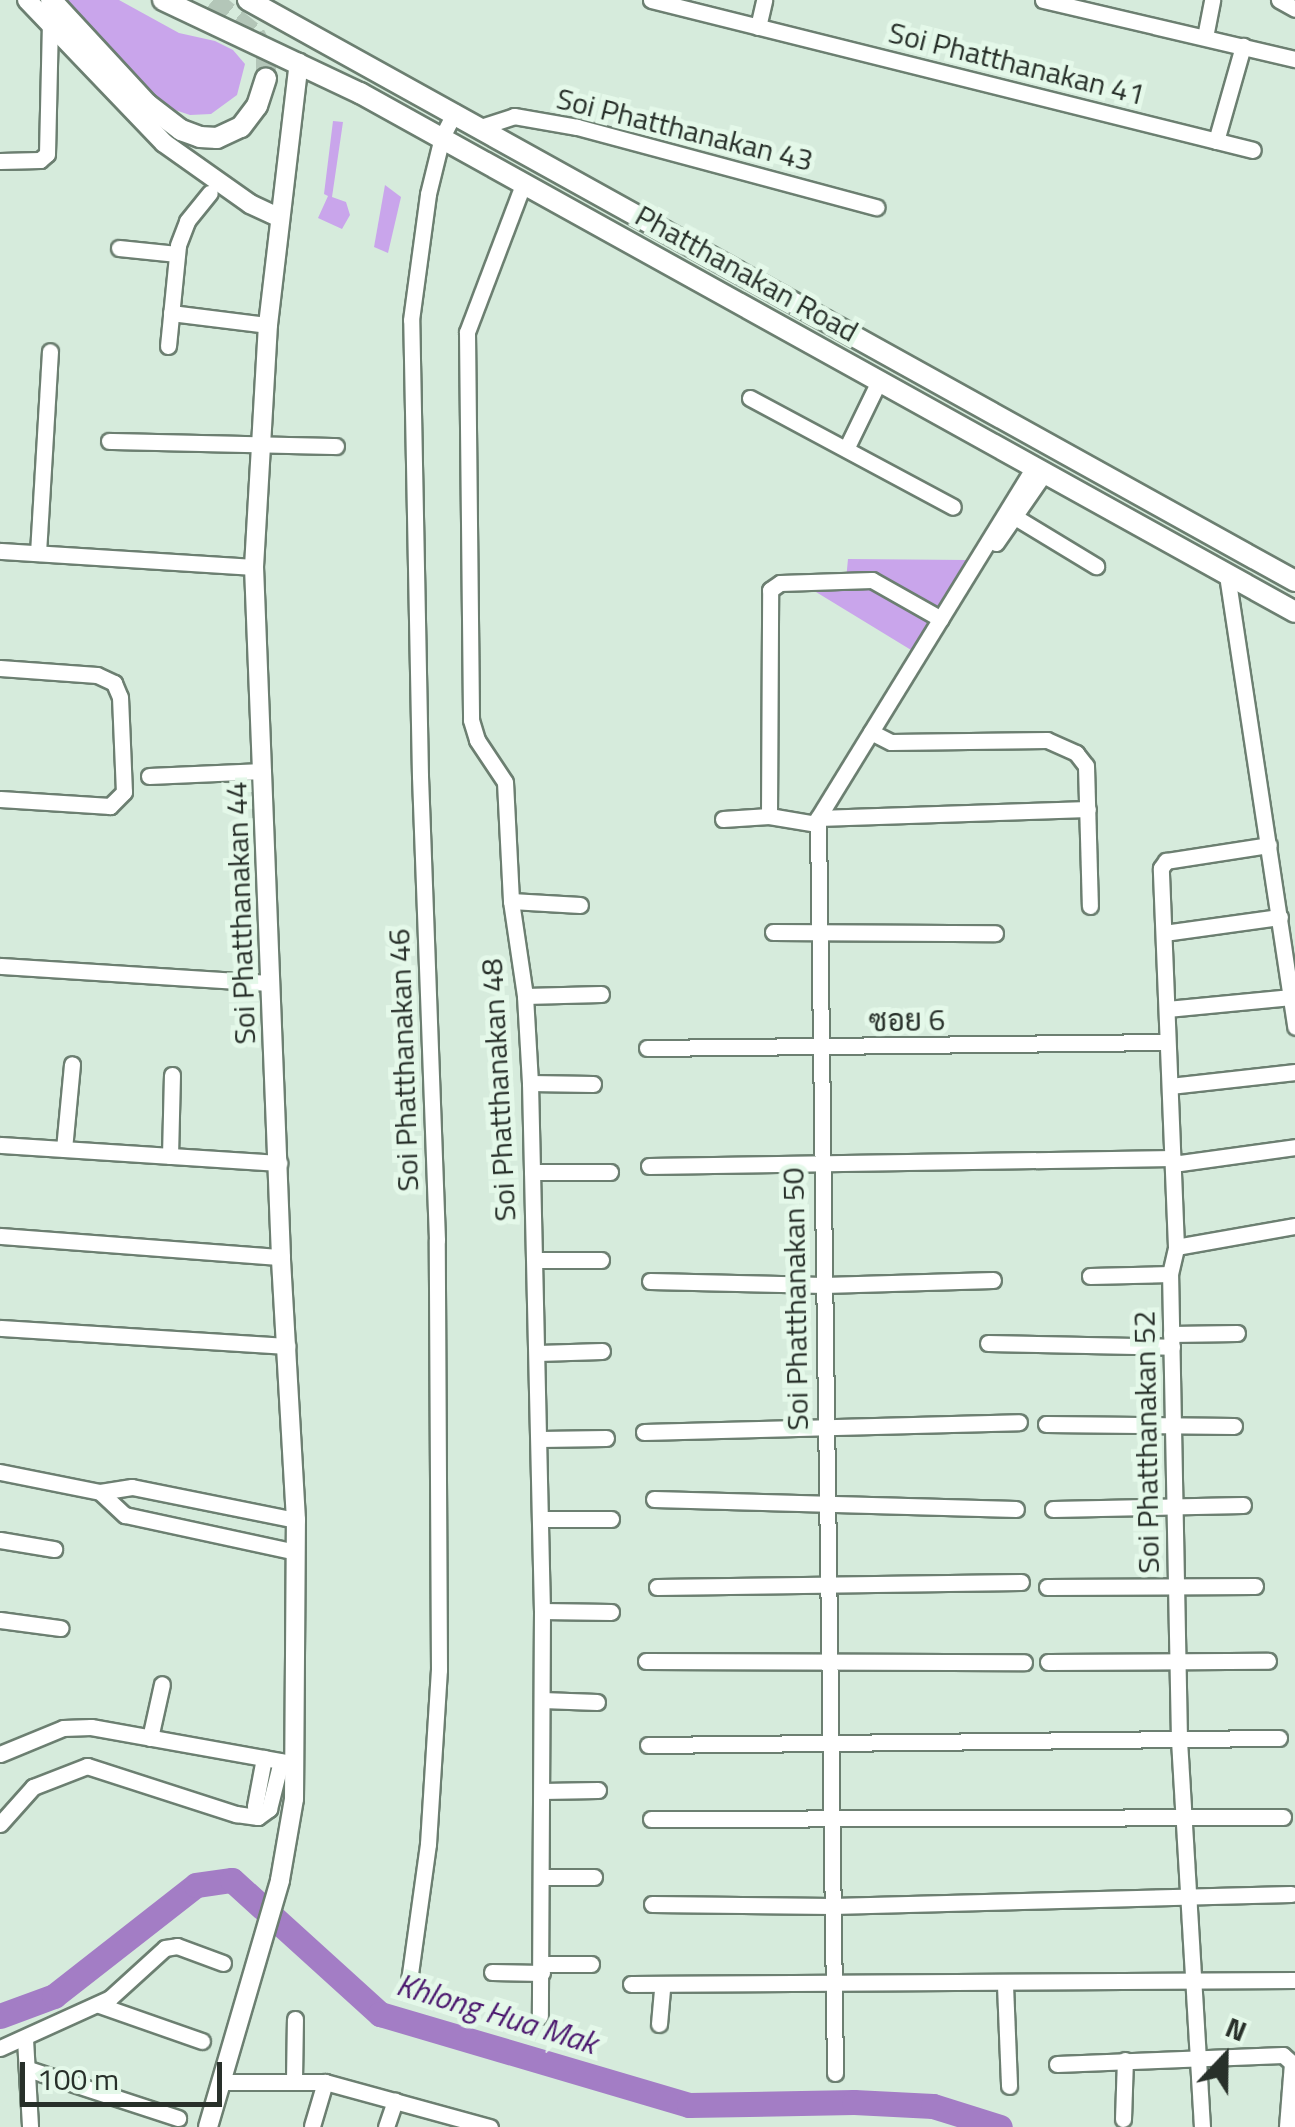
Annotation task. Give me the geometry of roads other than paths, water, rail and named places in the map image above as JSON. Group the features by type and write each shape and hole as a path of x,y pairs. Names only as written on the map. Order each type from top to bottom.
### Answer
{"main road":[{"path":"50,0 147,104 200,138 217,138 241,127 257,106 266,78"},
{"name":"Phatthanakan Road","path":"163,0 299,63 442,137 1295,612"},
{"name":"Phatthanakan Road","path":"248,0 1295,581"}],"street":[{"path":"27,0 164,143 250,204 280,218"},
{"name":"Soi Phatthanakan 41","path":"650,0 1253,150"},
{"path":"758,27 764,0"},
{"path":"1043,0 1295,58"},
{"path":"1205,37 1212,0"},
{"path":"1280,0 1295,8"},
{"path":"0,161 40,160 47,154 50,24"},
{"path":"1216,140 1243,46"},
{"name":"Soi Phatthanakan 44","path":"208,2127 280,1880 280,1761 296,1552 280,1257 254,567 268,325 299,63"},
{"name":"Soi Phatthanakan 46","path":"409,1982 428,1844 438,1670 437,1240 420,776 411,320 428,194 442,137 455,112"},
{"name":"Soi Phatthanakan 43","path":"481,126 514,116 577,127 876,207"},
{"name":"Soi Phatthanakan 48","path":"524,182 467,332 471,720 476,740 505,782 511,901 525,996 530,1084 542,1611 540,2016"},
{"path":"168,346 178,254 187,221 210,193"},
{"path":"119,248 178,254"},
{"path":"171,313 268,325"},
{"path":"38,553 50,351"},
{"path":"847,447 880,382"},
{"path":"750,398 953,507"},
{"path":"110,441 336,446"},
{"path":"817,821 974,568 1015,517 1038,472"},
{"path":"974,568 978,554 1038,472"},
{"path":"1015,517 1096,566"},
{"path":"0,551 254,567"},
{"path":"1227,575 1295,1027"},
{"path":"769,816 770,590 780,583 872,580 941,619"},
{"path":"0,668 97,675 114,683 120,696 124,792 110,806 0,800"},
{"path":"871,732 892,742 1047,740 1061,744 1086,766 1090,906"},
{"path":"149,776 263,772"},
{"path":"723,818 769,816 817,821 1088,809"},
{"name":"Soi Phatthanakan 50","path":"817,821 835,2074"},
{"name":"Soi Phatthanakan 52","path":"1202,2127 1179,1739 1170,1274 1176,1247 1164,862 1269,846"},
{"path":"511,901 580,905"},
{"path":"1164,932 1280,917"},
{"path":"773,932 995,933"},
{"path":"0,966 269,983"},
{"path":"525,996 602,994"},
{"path":"1167,1010 1291,997"},
{"name":"ซอย 6","path":"647,1048 1168,1042"},
{"path":"64,1149 72,1064"},
{"path":"1170,1086 1295,1072"},
{"path":"170,1156 172,1075"},
{"path":"530,1084 593,1084"},
{"path":"0,1145 279,1163"},
{"path":"650,1166 1173,1161 1295,1147"},
{"path":"532,1172 610,1172"},
{"path":"1176,1247 1295,1226"},
{"path":"0,1236 280,1257"},
{"path":"535,1260 600,1260"},
{"path":"1090,1276 1170,1274"},
{"path":"650,1281 824,1284 993,1280"},
{"path":"0,1328 287,1346"},
{"path":"988,1343 1171,1340 1237,1334"},
{"path":"538,1353 602,1351"},
{"path":"644,1432 824,1424 1018,1422"},
{"path":"1046,1424 1234,1426"},
{"path":"540,1439 606,1438"},
{"path":"0,1472 100,1492 132,1487 296,1520"},
{"path":"100,1492 125,1515 296,1552"},
{"path":"654,1499 1016,1509"},
{"path":"1054,1509 1243,1505"},
{"path":"541,1519 611,1520"},
{"path":"0,1540 54,1549"},
{"path":"657,1587 1021,1582"},
{"path":"1047,1586 1255,1586"},
{"path":"542,1611 610,1612"},
{"path":"0,1620 60,1628"},
{"path":"1048,1662 1268,1660"},
{"path":"646,1661 1024,1662"},
{"path":"150,1738 162,1684"},
{"path":"542,1700 597,1702"},
{"path":"0,1754 75,1727 280,1761 269,1809 258,1816 236,1814 97,1766 33,1787 1,1821"},
{"path":"648,1745 1279,1738"},
{"path":"542,1791 598,1790"},
{"path":"651,1820 1283,1817"},
{"path":"543,1877 594,1877"},
{"path":"652,1904 832,1906 1291,1894"},
{"path":"0,2048 99,2004 165,1948 177,1946 223,1963"},
{"path":"492,1972 590,1964"},
{"path":"631,1984 1196,1984 1295,1980"},
{"path":"1005,1985 1009,2086"},
{"path":"658,2024 662,1987"},
{"path":"99,2004 202,2041"},
{"path":"294,2080 295,2019"},
{"path":"25,2039 30,2127"},
{"path":"1057,2064 1288,2058 1287,2127"},
{"path":"1124,2119 1125,2060"},
{"path":"28,2070 178,2118"},
{"path":"222,2082 324,2082 461,2123 490,2127"},
{"path":"312,2126 324,2082"},
{"path":"386,2127 395,2101"}],"waterway":[{"name":"Khlong Hua Mak","path":"0,2016 54,1996 196,1885 232,1880 380,2014 689,2105 854,2102 933,2106 1000,2127"}],"tunnel":[{"path":"213,0 255,34 266,56 266,78"}]}
